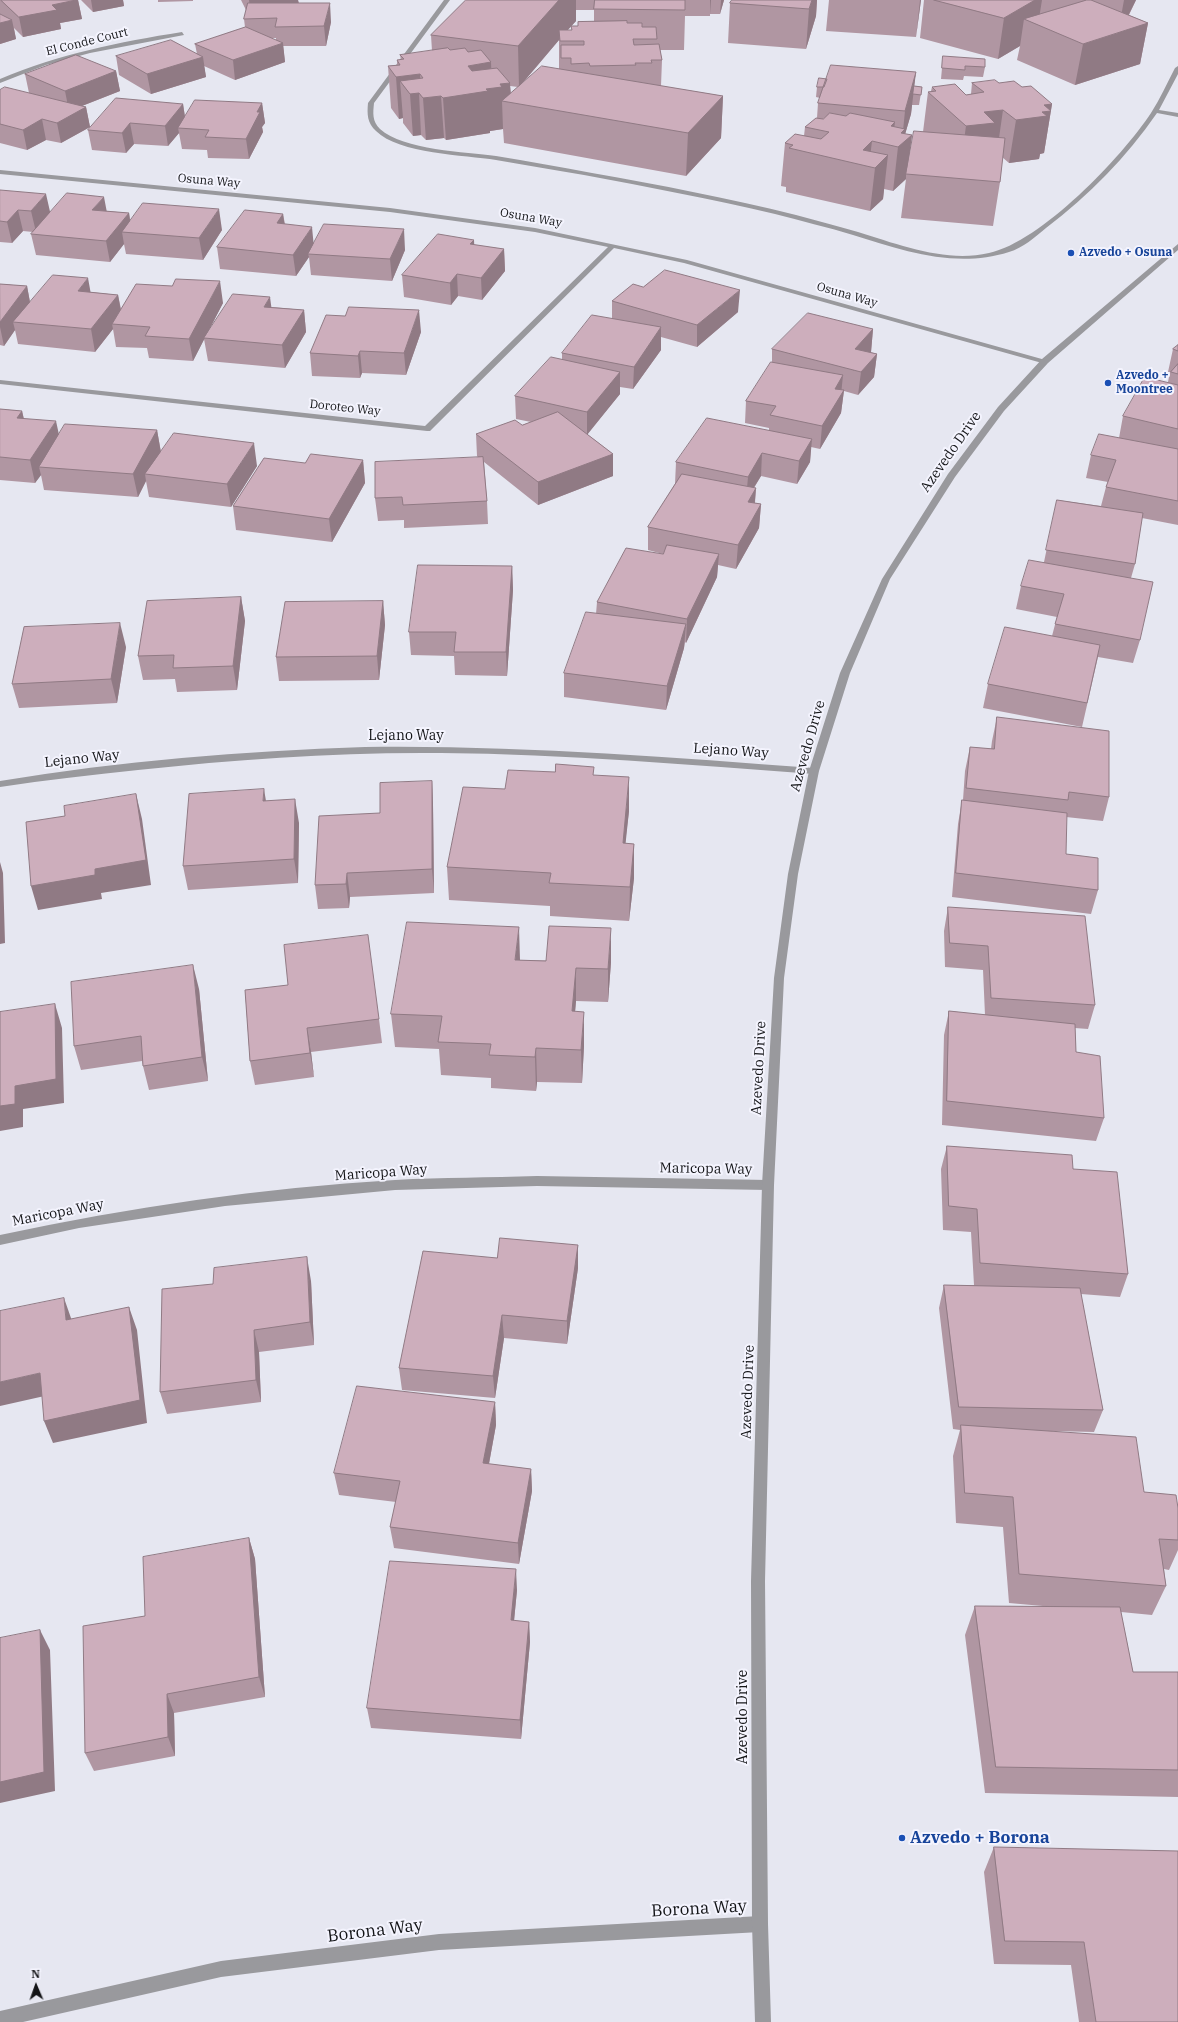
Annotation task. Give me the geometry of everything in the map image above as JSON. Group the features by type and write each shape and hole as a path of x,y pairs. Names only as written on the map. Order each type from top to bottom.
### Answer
{"street":[{"path":"447,0 371,103 368,111 372,124 385,135 406,144 434,151 486,157 618,179 726,201 936,255 964,257 993,254 1009,250 1022,243 1061,213 1110,169 1135,139 1155,111 1178,68"},
{"name":"El Conde Court","path":"0,81 41,65 82,53 126,43 182,34"},
{"path":"1155,111 1178,115"},
{"name":"Osuna Way","path":"0,172 390,210 520,227 614,245 685,261 1045,361"},
{"name":"Doroteo Way","path":"0,382 427,429 614,245"},
{"name":"Azevedo Drive","path":"763,2022 760,1924 758,1581 768,1185 779,978 792,874 814,771 845,673 886,579 965,458 1001,409 1045,361 1178,246"},
{"name":"Lejano Way","path":"0,784 40,777 220,758 338,751 441,750 558,753 814,771"},
{"name":"Maricopa Way","path":"0,1240 79,1223 225,1201 395,1185 537,1181 768,1185"},
{"name":"Borona Way","path":"0,2019 221,1969 252,1965 440,1942 760,1924"}],"building":[{"path":"1,0 76,0 52,5 57,10 19,17"},
{"path":"466,0 559,0 518,46 431,35"},
{"path":"595,0 685,0 685,10 594,9"},
{"path":"732,0 812,0 809,9 730,3"},
{"path":"934,0 1035,0 1004,18"},
{"path":"1091,0 1148,23 1083,44 1024,19"},
{"path":"248,3 330,3 324,26 275,27 277,18 244,19"},
{"path":"0,14 12,20 0,23"},
{"path":"627,21 627,23 642,23 642,27 656,27 657,39 633,39 634,45 659,44 662,60 651,60 652,63 635,63 636,65 590,66 589,63 571,64 571,58 561,58 561,45 584,45 584,41 560,41 559,30 572,30 571,26 578,26 578,22"},
{"path":"246,27 283,43 233,60 195,44"},
{"path":"171,40 203,57 147,74 116,56"},
{"path":"448,48 450,50 465,48 468,52 481,50 491,62 468,66 472,71 497,68 510,83 500,84 502,87 486,89 488,91 443,98 441,96 423,98 419,93 410,94 400,81 423,78 420,74 396,77 388,66 400,65 397,60 404,59 400,55"},
{"path":"76,55 116,71 65,91 25,74"},
{"path":"943,56 985,59 985,67 965,66 965,70 942,68"},
{"path":"831,65 916,72 905,111 818,103"},
{"path":"542,66 723,96 688,133 502,101"},
{"path":"819,78 827,79 824,87 817,87"},
{"path":"995,80 999,83 1014,81 1022,87 1031,86 1052,104 1044,105 1051,111 1042,112 1047,116 1016,120 1003,110 984,112 995,123 966,126 928,92 936,91 932,87 955,84 966,95 984,92 972,83"},
{"path":"914,86 922,87 921,95 913,94"},
{"path":"5,87 86,107 57,123 42,119 23,130 0,124 0,90"},
{"path":"116,98 183,104 165,126 130,123 122,133 88,130"},
{"path":"195,100 262,103 257,112 260,112 246,139 205,137 209,130 178,128"},
{"path":"830,113 846,116 850,113 895,122 891,126 905,129 901,133 912,135 898,147 872,141 863,150 888,155 875,168 789,148 793,145 785,143 795,134 821,139 829,132 805,127 816,118 823,119"},
{"path":"914,131 1005,138 1000,182 906,174"},
{"path":"0,190 46,194 31,211 18,210 7,222 0,221"},
{"path":"67,193 104,197 92,210 129,213 106,241 31,234"},
{"path":"143,203 219,209 199,238 122,232"},
{"path":"245,210 283,214 277,223 312,227 293,255 217,247"},
{"path":"324,224 404,229 390,259 308,254"},
{"path":"438,234 474,240 470,244 504,249 481,278 457,274 450,283 402,275"},
{"path":"665,270 740,290 697,325 612,301 633,284 643,287"},
{"path":"53,275 88,278 78,291 118,295 91,329 13,322"},
{"path":"176,279 220,281 189,339 145,336 150,327 112,324 136,284 172,286"},
{"path":"0,284 27,286 0,322"},
{"path":"233,294 270,297 264,307 304,310 282,345 204,338"},
{"path":"349,307 419,310 404,353 360,351 358,356 310,353 326,315 345,316"},
{"path":"808,313 873,329 855,349 877,354 861,372 772,349"},
{"path":"592,315 661,327 634,367 562,353"},
{"path":"1178,345 1178,351 1173,349"},
{"path":"551,357 620,372 587,412 515,396"},
{"path":"771,362 843,375 835,389 844,390 822,426 770,415 776,406 746,401"},
{"path":"1178,364 1178,374 1171,372"},
{"path":"1145,377 1178,385 1178,429 1123,416"},
{"path":"0,409 22,411 17,418 56,421 30,460 0,457"},
{"path":"558,412 613,454 538,482 476,434 515,420 522,425"},
{"path":"707,418 812,439 799,461 762,453 748,477 676,462"},
{"path":"65,424 157,430 133,474 39,467"},
{"path":"174,433 254,443 227,484 145,474"},
{"path":"1099,434 1178,449 1178,501 1106,487 1116,460 1091,455"},
{"path":"311,454 363,460 329,519 233,506 264,458 305,463"},
{"path":"483,457 487,501 403,505 402,497 375,498 375,462"},
{"path":"682,474 756,488 748,502 761,504 738,545 648,527"},
{"path":"1057,500 1143,513 1135,564 1046,550"},
{"path":"667,545 719,554 687,619 597,602 626,548 663,554"},
{"path":"1029,560 1153,582 1140,640 1055,624 1064,594 1021,586"},
{"path":"418,565 512,566 506,652 454,652 456,632 409,632"},
{"path":"241,597 233,666 173,668 174,655 138,656 147,601"},
{"path":"383,601 377,656 276,657 285,602"},
{"path":"586,612 686,624 667,686 564,673"},
{"path":"120,623 111,679 12,684 24,627"},
{"path":"1005,627 1100,645 1087,703 988,684"},
{"path":"997,717 1109,731 1109,797 1069,792 1068,800 966,788 970,747 994,749"},
{"path":"556,764 594,767 593,775 629,777 623,843 634,844 630,887 549,883 551,873 447,867 463,787 505,789 508,770 555,772"},
{"path":"432,781 432,869 347,873 346,884 315,885 319,816 380,813 380,783"},
{"path":"264,789 263,801 295,799 294,859 183,866 189,794"},
{"path":"136,794 146,860 95,869 95,875 31,886 26,822 65,816 64,806"},
{"path":"962,800 1067,813 1066,854 1098,858 1098,890 956,873"},
{"path":"948,907 1085,916 1095,1005 991,998 988,946 950,943"},
{"path":"407,922 519,927 515,960 546,961 549,926 611,928 608,969 576,968 572,1011 584,1012 581,1050 536,1048 535,1057 489,1055 491,1044 438,1042 442,1016 391,1014"},
{"path":"368,935 379,1019 307,1028 310,1053 250,1061 245,990 288,985 284,945"},
{"path":"193,965 202,1057 143,1066 141,1036 74,1046 71,982"},
{"path":"55,1004 56,1079 15,1086 15,1104 0,1106 0,1012"},
{"path":"949,1011 1075,1024 1076,1052 1100,1056 1104,1118 947,1101"},
{"path":"947,1146 1072,1155 1073,1169 1117,1172 1128,1274 980,1263 977,1209 949,1206"},
{"path":"500,1238 578,1245 567,1321 502,1315 493,1376 399,1368 423,1251 497,1258"},
{"path":"307,1257 310,1322 254,1330 256,1380 160,1392 162,1289 213,1284 214,1268"},
{"path":"944,1285 1080,1288 1103,1410 959,1407"},
{"path":"64,1298 66,1320 129,1307 140,1400 44,1421 40,1373 0,1382 0,1311"},
{"path":"357,1386 495,1402 483,1463 531,1469 518,1543 390,1527 400,1481 334,1473"},
{"path":"961,1425 1136,1437 1144,1492 1176,1495 1178,1508 1178,1540 1159,1539 1166,1586 1019,1574 1013,1497 965,1493"},
{"path":"249,1538 259,1677 167,1694 168,1737 85,1753 83,1626 145,1616 143,1557"},
{"path":"390,1561 516,1569 511,1620 529,1622 520,1720 367,1708"},
{"path":"975,1606 1120,1607 1133,1672 1178,1672 1178,1770 996,1767"},
{"path":"40,1630 44,1772 0,1782 0,1638"},
{"path":"994,1847 1178,1851 1178,2022 1096,2022 1084,1942 1005,1941"}],"place":[{"name":"Azvedo + Osuna","path":"1071,253"},
{"name":"Azvedo + Moontree","path":"1108,383"},
{"name":"Azvedo + Borona","path":"902,1838"}]}
